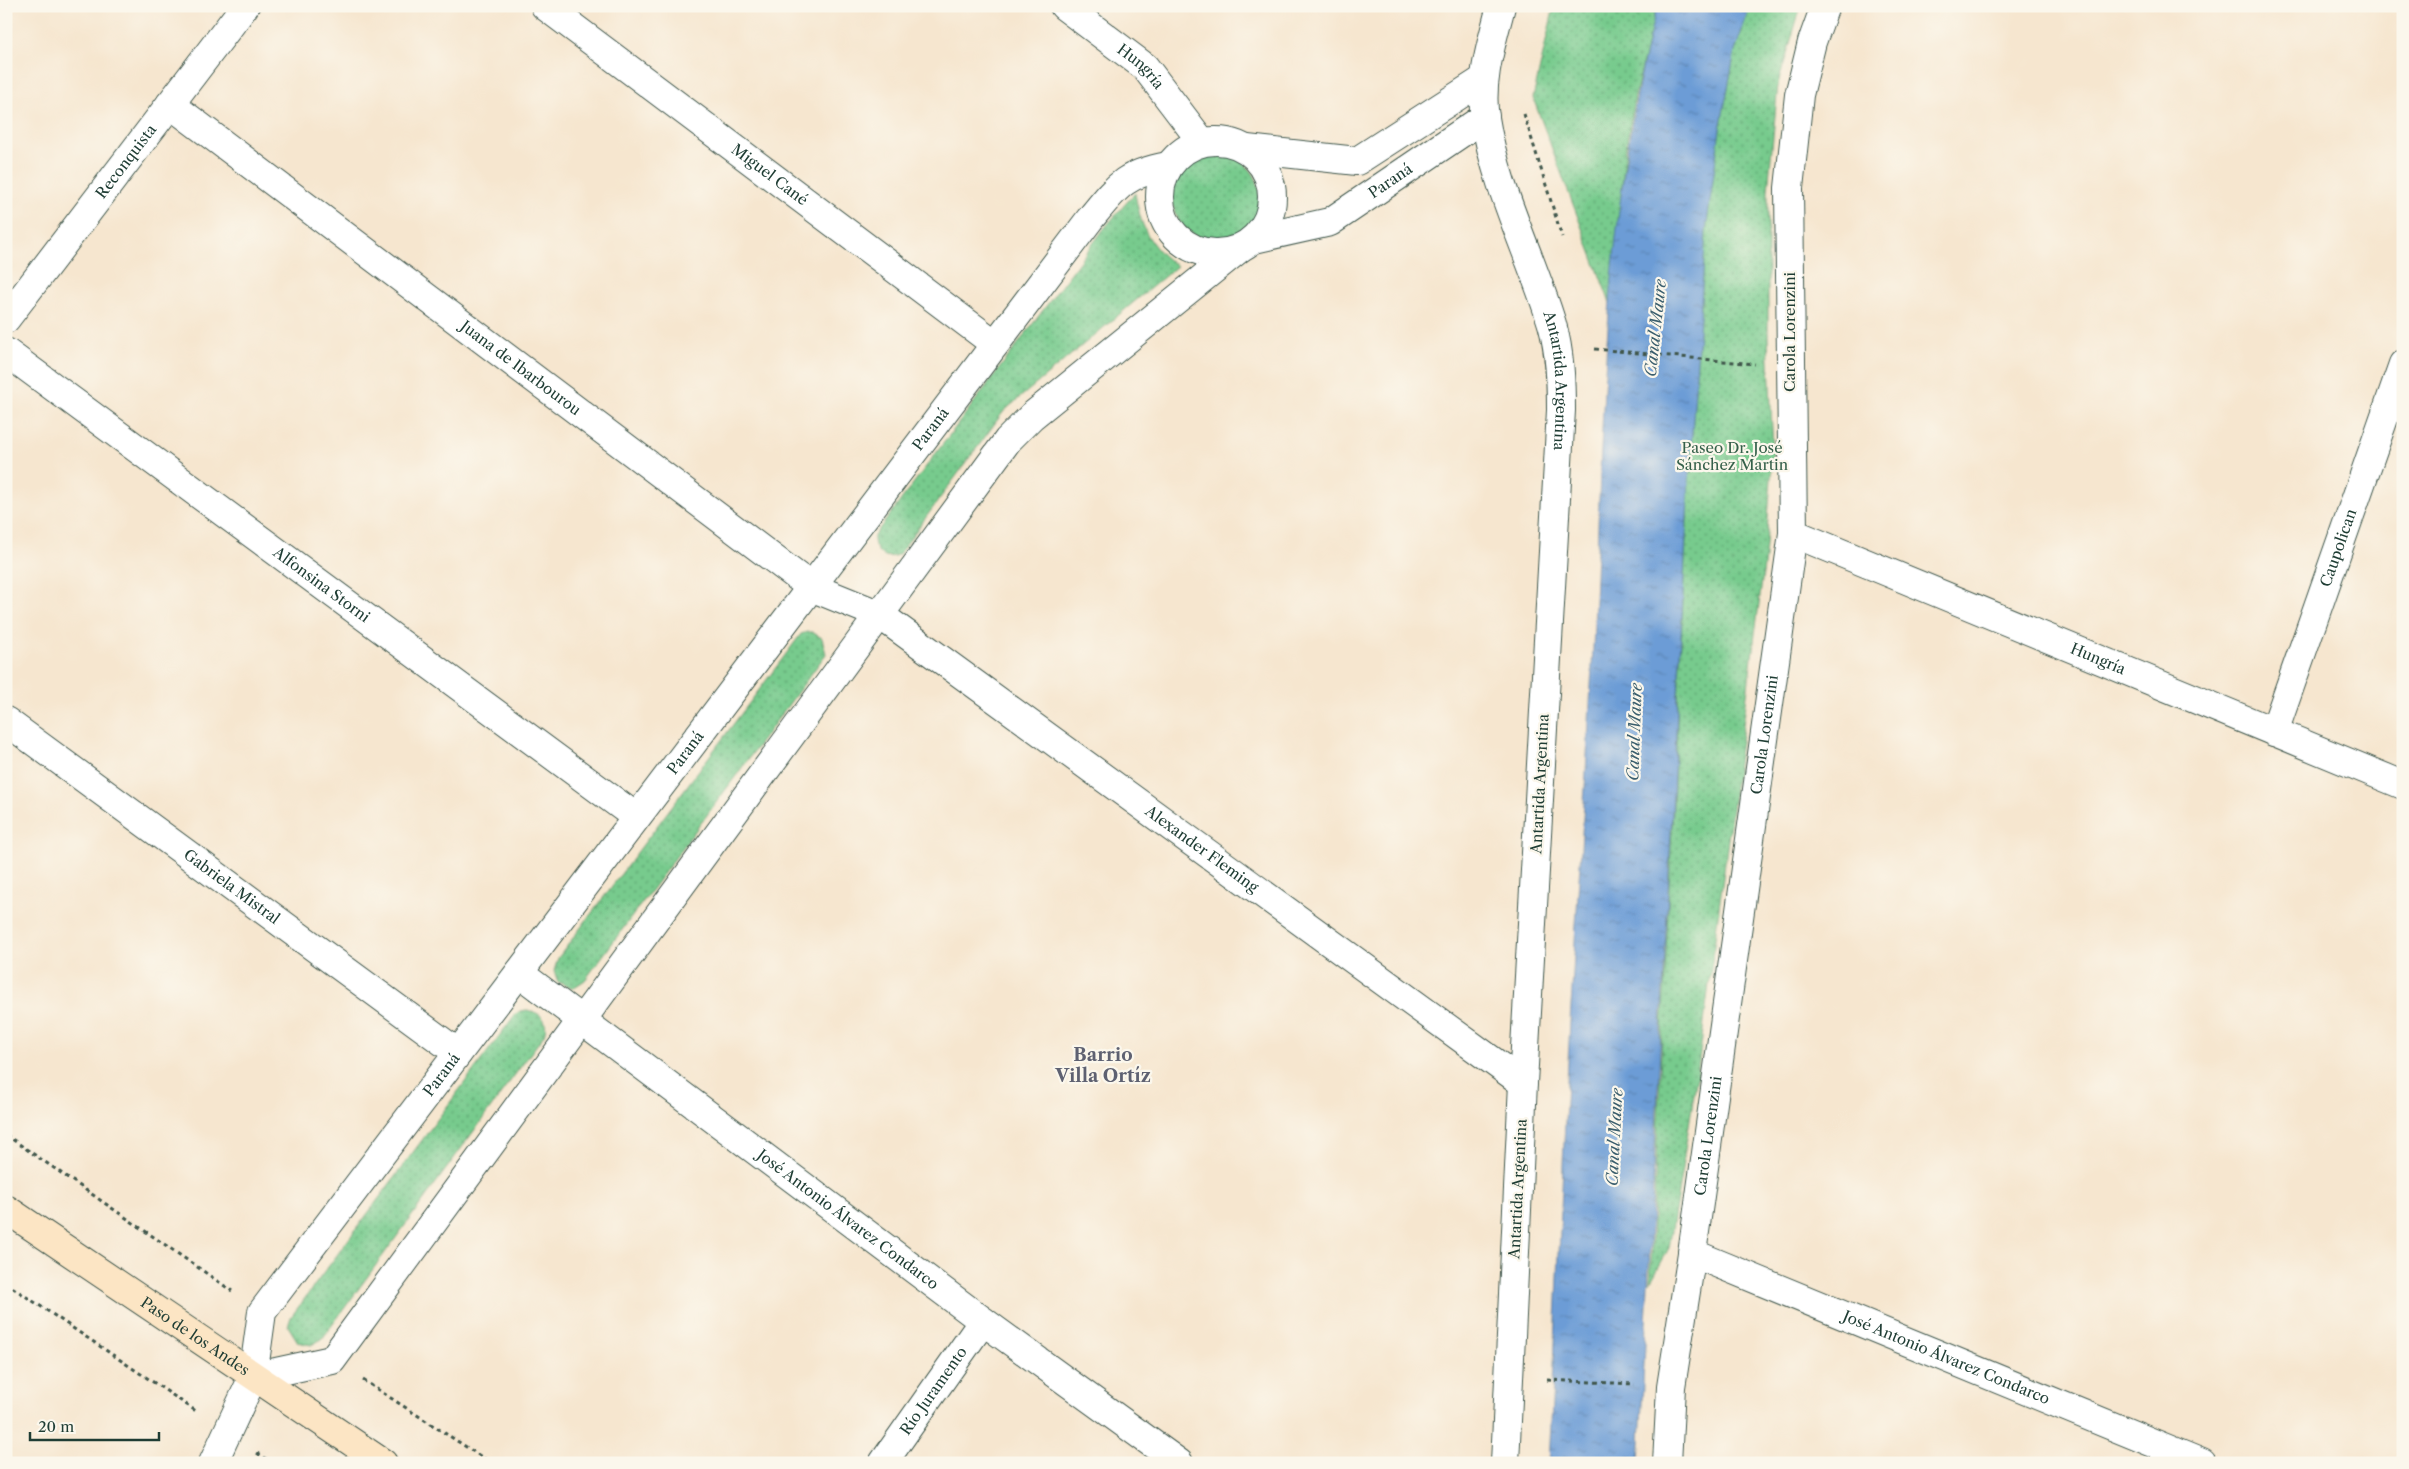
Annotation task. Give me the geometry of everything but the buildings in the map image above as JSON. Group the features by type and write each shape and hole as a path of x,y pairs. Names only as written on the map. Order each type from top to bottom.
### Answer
{"main road":[{"name":"Paso de los Andes","path":"6,1209 383,1463"}],"street":[{"name":"Reconquista","path":"6,319 245,6"},
{"name":"Miguel Cané","path":"545,6 995,344"},
{"name":"Hungría","path":"1064,6 1145,66 1202,142"},
{"path":"1485,117 1484,80 1501,6"},
{"name":"Carola Lorenzini","path":"1667,1463 1671,1387 1692,1252 1793,533 1789,188 1793,138 1803,77 1812,42 1825,6"},
{"path":"1247,149 1264,168 1273,192 1272,210 1266,224 1247,244 1223,253 1206,253 1189,247 1174,236 1164,220 1160,202 1161,184 1168,166 1189,147 1202,142 1218,140 1233,143 1247,149 1357,161 1484,80"},
{"name":"Juana de Ibarbourou","path":"170,104 811,587 880,614"},
{"name":"Paraná","path":"253,1377 332,1360 1008,440 1020,427 1247,244 1330,222 1485,117"},
{"name":"Antartida Argentina","path":"1485,117 1496,165 1552,324 1560,377 1562,410 1523,1083 1505,1463"},
{"name":"Paraná","path":"214,1463 253,1377 262,1312 1090,219 1120,184 1132,175 1168,166"},
{"name":"Alfonsina Storni","path":"6,352 636,817"},
{"name":"Caupolican","path":"2274,732 2403,364"},
{"name":"Hungría","path":"1793,533 2403,785"},
{"name":"Alexander Fleming","path":"880,614 1523,1083"},
{"name":"Gabriela Mistral","path":"6,721 458,1053"},
{"name":"José Antonio Álvarez Condarco","path":"519,973 983,1321 1179,1463"},
{"name":"José Antonio Álvarez Condarco","path":"1692,1252 2202,1463"},
{"name":"Río Juramento","path":"883,1463 983,1321"}],"path":[{"path":"1607,350 1790,368"},
{"path":"6,1283 272,1463"},
{"path":"1554,1381 1643,1384"}],"green space":[{"path":"1554,6 1657,6 1635,96 1626,147 1610,303 1533,98"},
{"name":"Paseo Dr. José Sánchez Martin","path":"1750,6 1801,6 1778,84 1768,190 1768,337 1773,452 1765,558 1697,1076 1669,1248 1650,1283 1689,477 1706,230 1720,129 1735,51"},
{"path":"1216,153 1233,157 1247,166 1256,180 1260,197 1256,214 1247,228 1233,237 1216,241 1199,237 1185,228 1176,214 1172,197 1176,180 1185,166 1199,157"},
{"path":"1135,193 1147,234 1159,251 1177,266 1004,411 899,554 889,557 880,554 875,546 874,536 1106,226"},
{"path":"812,632 822,638 826,654 585,980 573,988 558,982 554,971 558,958 801,634"},
{"path":"527,1010 537,1013 543,1018 546,1026 544,1035 322,1339 311,1345 298,1342 288,1326 291,1317 514,1016 520,1011"}],"water":[{"name":"Canal Maure","path":"1657,6 1750,6 1735,51 1720,129 1706,230 1689,477 1639,1463 1549,1463 1567,1077 1591,695 1608,325 1625,164 1639,85"}],"district":[{"name":"Barrio Villa Ortíz","path":"1103,1065"}]}
